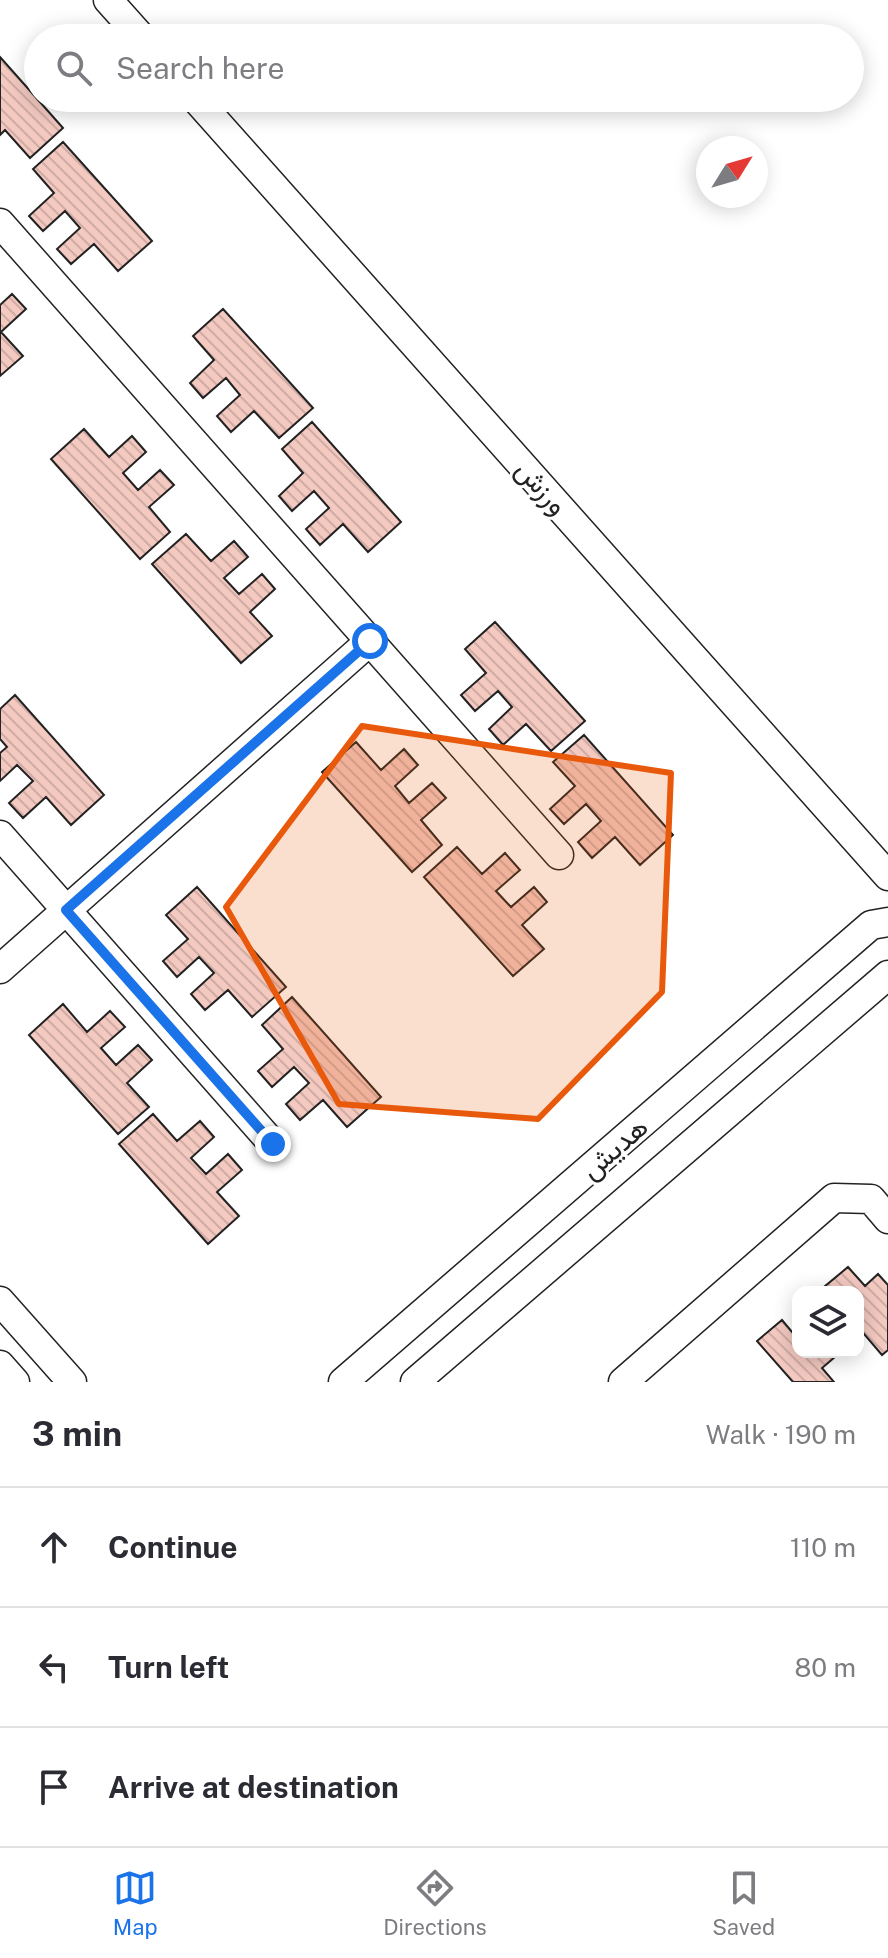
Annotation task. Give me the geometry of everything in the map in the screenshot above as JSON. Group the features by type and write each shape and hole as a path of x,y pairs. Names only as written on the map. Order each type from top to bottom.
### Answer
{"street":[{"path":"108,0 129,24"},
{"name":"ورزش","path":"207,112 888,876"},
{"path":"0,223 559,855"},
{"path":"0,969 370,641"},
{"path":"0,835 273,1144"},
{"name":"هدیش","path":"343,1382 871,925 888,922"},
{"name":"هدیش","path":"415,1382 888,975"},
{"path":"623,1382 834,1198 871,1199 888,1219"},
{"path":"0,1301 72,1382"},
{"path":"0,1365 15,1382"}],"highlighted area":[{"path":"362,726 671,773 662,992 538,1119 339,1104 226,907"}],"building":[{"path":"0,57 24,84 24,112 49,112 63,128 30,158 5,130 0,135"},
{"path":"63,142 152,241 118,271 94,244 71,264 57,249 80,228 65,211 43,231 29,216 54,193 33,169"},
{"path":"12,294 26,309 1,332 23,356 0,376 0,305"},
{"path":"223,309 313,408 279,438 254,411 231,432 217,416 240,395 226,378 203,398 190,383 214,360 193,336"},
{"path":"312,422 401,522 368,552 343,524 320,545 306,529 329,508 314,491 292,511 279,496 303,473 282,449"},
{"path":"84,429 109,457 132,436 146,452 123,473 138,490 160,470 174,485 149,507 170,532 140,559 51,459"},
{"path":"186,534 211,561 234,541 248,557 224,578 239,594 262,574 275,589 250,612 272,636 241,663 152,564"},
{"path":"495,622 585,721 551,751 526,724 503,745 489,729 512,707 498,691 475,711 461,695 486,673 465,649"},
{"path":"15,695 104,795 71,825 46,797 23,818 9,803 33,781 17,765 0,781 0,753 7,747 0,739 0,709"},
{"path":"584,735 673,835 640,865 615,837 592,858 578,842 601,821 586,804 564,824 550,809 575,786 553,762"},
{"path":"356,742 381,770 404,749 418,765 395,786 409,803 432,783 446,798 421,820 442,845 412,872 322,772"},
{"path":"457,847 482,874 505,853 520,870 496,891 511,907 534,887 547,902 522,925 544,949 513,976 424,877"},
{"path":"197,887 286,987 252,1017 228,990 205,1010 191,994 214,973 199,957 177,977 163,961 188,939 166,915"},
{"path":"292,997 381,1097 347,1127 323,1100 300,1120 286,1104 309,1083 294,1067 272,1087 258,1071 283,1049 262,1025"},
{"path":"63,1004 87,1032 110,1011 125,1027 101,1048 116,1065 138,1045 152,1060 127,1083 149,1107 118,1134 29,1035"},
{"path":"153,1114 177,1141 200,1121 214,1137 191,1158 206,1174 228,1154 242,1170 217,1192 239,1216 208,1244 119,1144"},
{"path":"848,1267 865,1286 878,1274 888,1285 888,1350 882,1355 864,1334 864,1286 825,1286"},
{"path":"782,1320 792,1332 792,1358 834,1358 822,1368 834,1382 793,1382 757,1341"}],"route":[{"path":"273,1144 66,910 370,641"}]}
